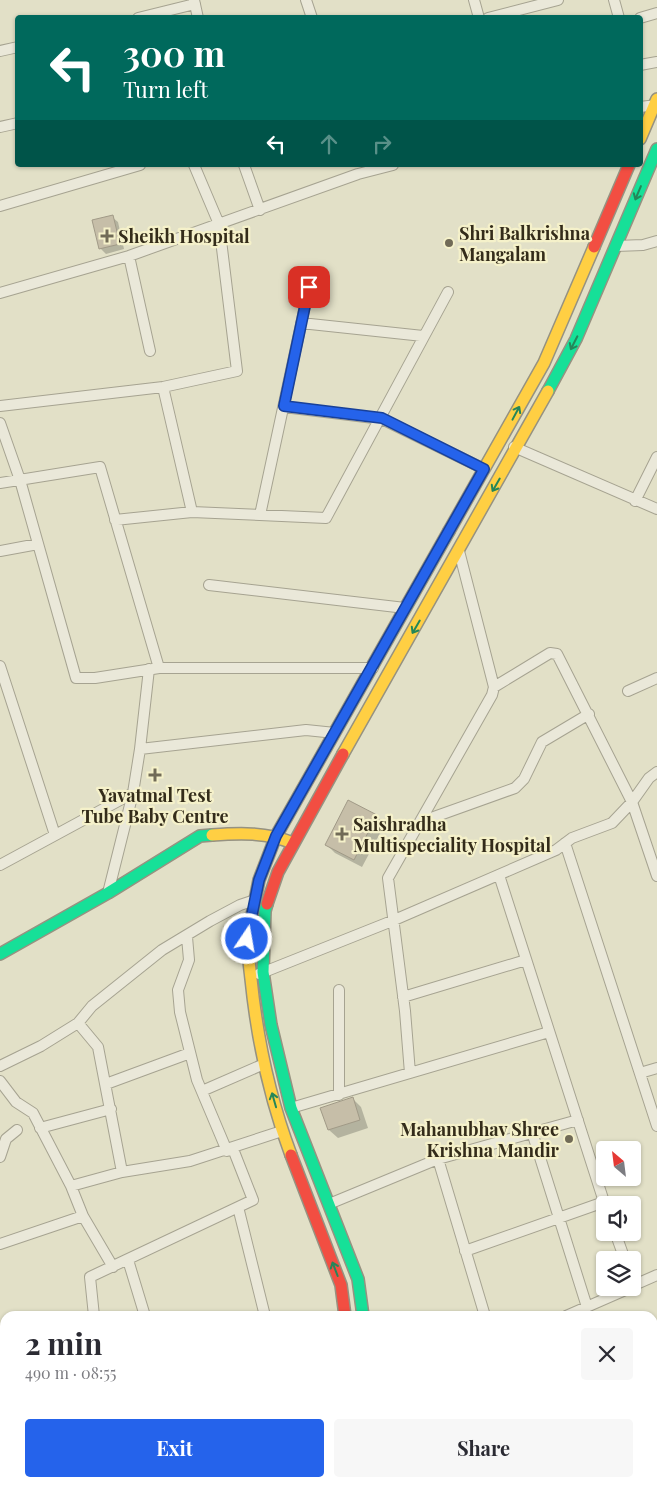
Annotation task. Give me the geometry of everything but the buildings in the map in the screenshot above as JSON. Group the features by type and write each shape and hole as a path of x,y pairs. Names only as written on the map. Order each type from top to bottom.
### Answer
{"main road":[{"path":"643,132 656,103"},
{"path":"361,1311 358,1279 291,1108 271,1025 263,972 265,911 278,872 293,844 576,340 657,148"},
{"path":"345,1311 342,1285 282,1131 264,1064 249,978 247,939 259,880 276,836 373,668 404,608 544,363 628,167"},
{"path":"388,640 404,648"},
{"path":"0,954 108,893 200,836 246,833 276,836 293,844"}],"street":[{"path":"306,0 311,15"},
{"path":"474,0 477,15"},
{"path":"500,15 558,0"},
{"path":"614,0 618,15"},
{"path":"148,15 194,2 197,15"},
{"path":"643,17 657,13"},
{"path":"0,51 15,48"},
{"path":"643,64 657,62"},
{"path":"643,106 656,103"},
{"path":"0,127 15,124"},
{"path":"0,206 133,167"},
{"path":"0,406 163,387 237,371 219,224 195,167"},
{"path":"245,167 260,210"},
{"path":"0,293 129,256 260,210 357,170 379,167"},
{"path":"616,246 657,241"},
{"path":"129,256 150,352"},
{"path":"260,515 309,287"},
{"path":"115,520 192,512 326,518 382,418 423,336 448,292"},
{"path":"301,323 423,336"},
{"path":"163,387 192,512"},
{"path":"284,406 382,418 484,469"},
{"path":"0,424 20,480 76,678 154,669 373,668"},
{"path":"501,441 657,509"},
{"path":"635,501 657,457"},
{"path":"0,482 100,468 115,520 154,669 133,793 108,893"},
{"path":"0,551 38,544"},
{"path":"410,1073 403,997 388,878 492,695 494,687 459,551"},
{"path":"209,585 404,608"},
{"path":"494,687 553,653 559,657 632,802 657,876"},
{"path":"0,666 55,835"},
{"path":"628,691 657,678"},
{"path":"420,822 515,788 524,779 542,742 589,714"},
{"path":"140,749 306,730 335,732"},
{"path":"249,978 392,921 500,875 612,823 632,802 649,778 657,772"},
{"path":"0,865 133,793"},
{"path":"566,844 657,1126"},
{"path":"500,875 602,1196"},
{"path":"0,1066 41,1046 78,1023 92,1006 138,967 162,950 210,921 240,905 255,900"},
{"path":"93,1311 90,1277 253,1200 202,1091 190,1053 180,1012 178,990 189,960 187,936"},
{"path":"403,997 526,960"},
{"path":"339,990 339,1095"},
{"path":"78,1023 98,1047 122,1172"},
{"path":"291,1108 549,1032"},
{"path":"106,1084 190,1053"},
{"path":"202,1091 264,1064"},
{"path":"640,1073 657,1068"},
{"path":"0,1081 12,1097 33,1113 71,1186 83,1216 113,1267"},
{"path":"40,1128 111,1110"},
{"path":"329,1204 438,1159 578,1120"},
{"path":"0,1157 6,1139 16,1130"},
{"path":"71,1186 122,1172 190,1161 230,1150 282,1131"},
{"path":"532,1132 587,1307"},
{"path":"438,1159 483,1311"},
{"path":"465,1251 596,1207"},
{"path":"238,1208 264,1311"},
{"path":"0,1244 83,1216"},
{"path":"128,1260 143,1311"},
{"path":"641,1282 657,1276"},
{"path":"578,1311 610,1296"}],"traffic: fast":[{"path":"548,391 576,339 657,149"},
{"path":"250,925 259,880 276,836 449,531"},
{"path":"0,954 108,893 200,836 212,835"},
{"path":"267,904 265,911 263,972 271,1025 291,1108 358,1279 362,1311"}],"traffic: slow":[{"path":"643,132 657,99"},
{"path":"449,531 544,363 594,247"},
{"path":"343,754 548,391"},
{"path":"212,835 263,835 293,843"},
{"path":"250,925 248,938 249,959 261,1046 283,1134 291,1155"}],"traffic: jam":[{"path":"594,247 628,167"},
{"path":"267,904 278,872 343,754"},
{"path":"291,1155 341,1285 344,1311"}],"place":[{"name":"Sheikh Hospital","path":"107,236"},
{"name":"Shri Balkrishna Mangalam","path":"449,243"},
{"name":"Yavatmal Test Tube Baby Centre","path":"155,775"},
{"name":"Saishradha Multispeciality Hospital","path":"342,834"},
{"name":"Mahanubhav Shree Krishna Mandir","path":"569,1139"}],"route":[{"path":"247,939 259,880 276,836 373,668 404,608 484,469 382,418 284,406 309,287"}]}
